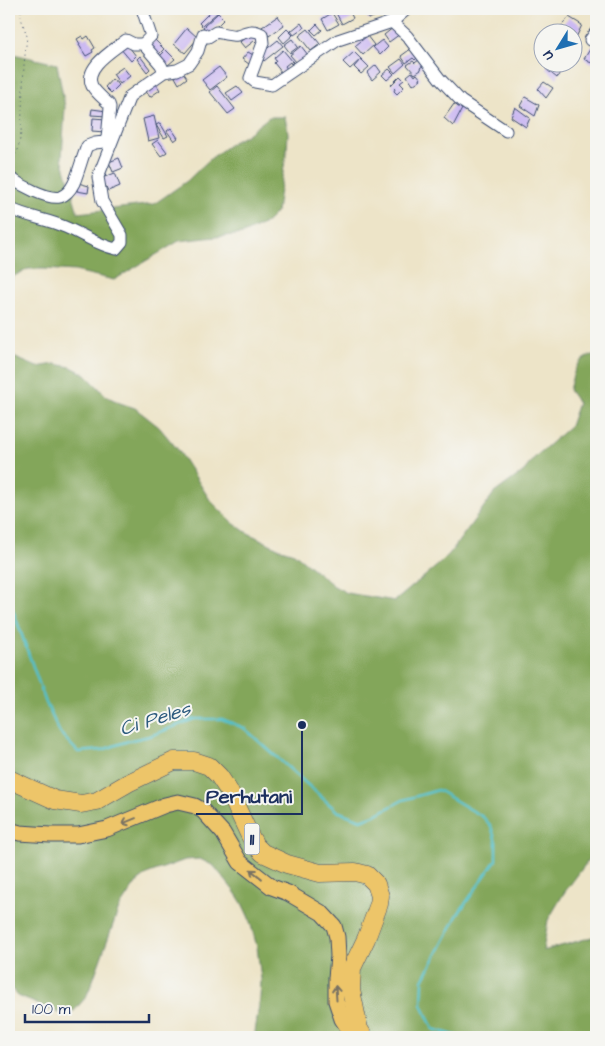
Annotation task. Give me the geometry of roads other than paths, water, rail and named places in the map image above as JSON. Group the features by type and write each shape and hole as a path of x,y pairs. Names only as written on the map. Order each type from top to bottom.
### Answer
{"highway":[{"name":"11","path":"9,779 55,800 81,804 97,801 128,783 174,761 194,761 209,766 219,776 229,790 255,845 264,853 287,864 320,873 355,872 367,875 376,884 380,896 379,904 366,939 352,968 351,990 359,1029 364,1037"}],"main road":[{"path":"9,830 20,833 78,835 108,829 165,805 178,802 195,806 203,811 223,833 240,862 272,887 288,893 322,913 334,926 337,937 338,956 336,1001 342,1019 354,1037"}],"street":[{"path":"9,177 16,182 53,197 64,195 69,191 87,146 104,142 107,138 110,107 93,87 91,81 93,70 99,61 126,40 134,44 143,44 150,36 142,9"},
{"path":"9,208 17,213 64,227 106,247 116,249 122,242 122,235 102,201 98,177 130,96 164,72 177,70 189,64 198,51 203,34 208,37 216,32 237,35 242,32 256,30 262,34 263,43 250,78 255,82 272,85 338,40 392,22 407,9"},
{"path":"392,22 407,36 440,79 461,100 506,131"},
{"path":"143,44 161,65 164,72"}],"waterway":[{"name":"Ci Peles","path":"9,599 46,703 60,733 78,752 102,750 150,736 194,719 222,719 244,728 337,811 361,820 403,800 438,790 483,817 491,826 496,842 496,860 458,914 423,980 422,1005 433,1029 461,1037"},
{"name":"Ci Peles","path":"477,1037 548,1037 569,1035 577,1037"}],"place":[{"name":"Perhutani","path":"302,725"}]}
